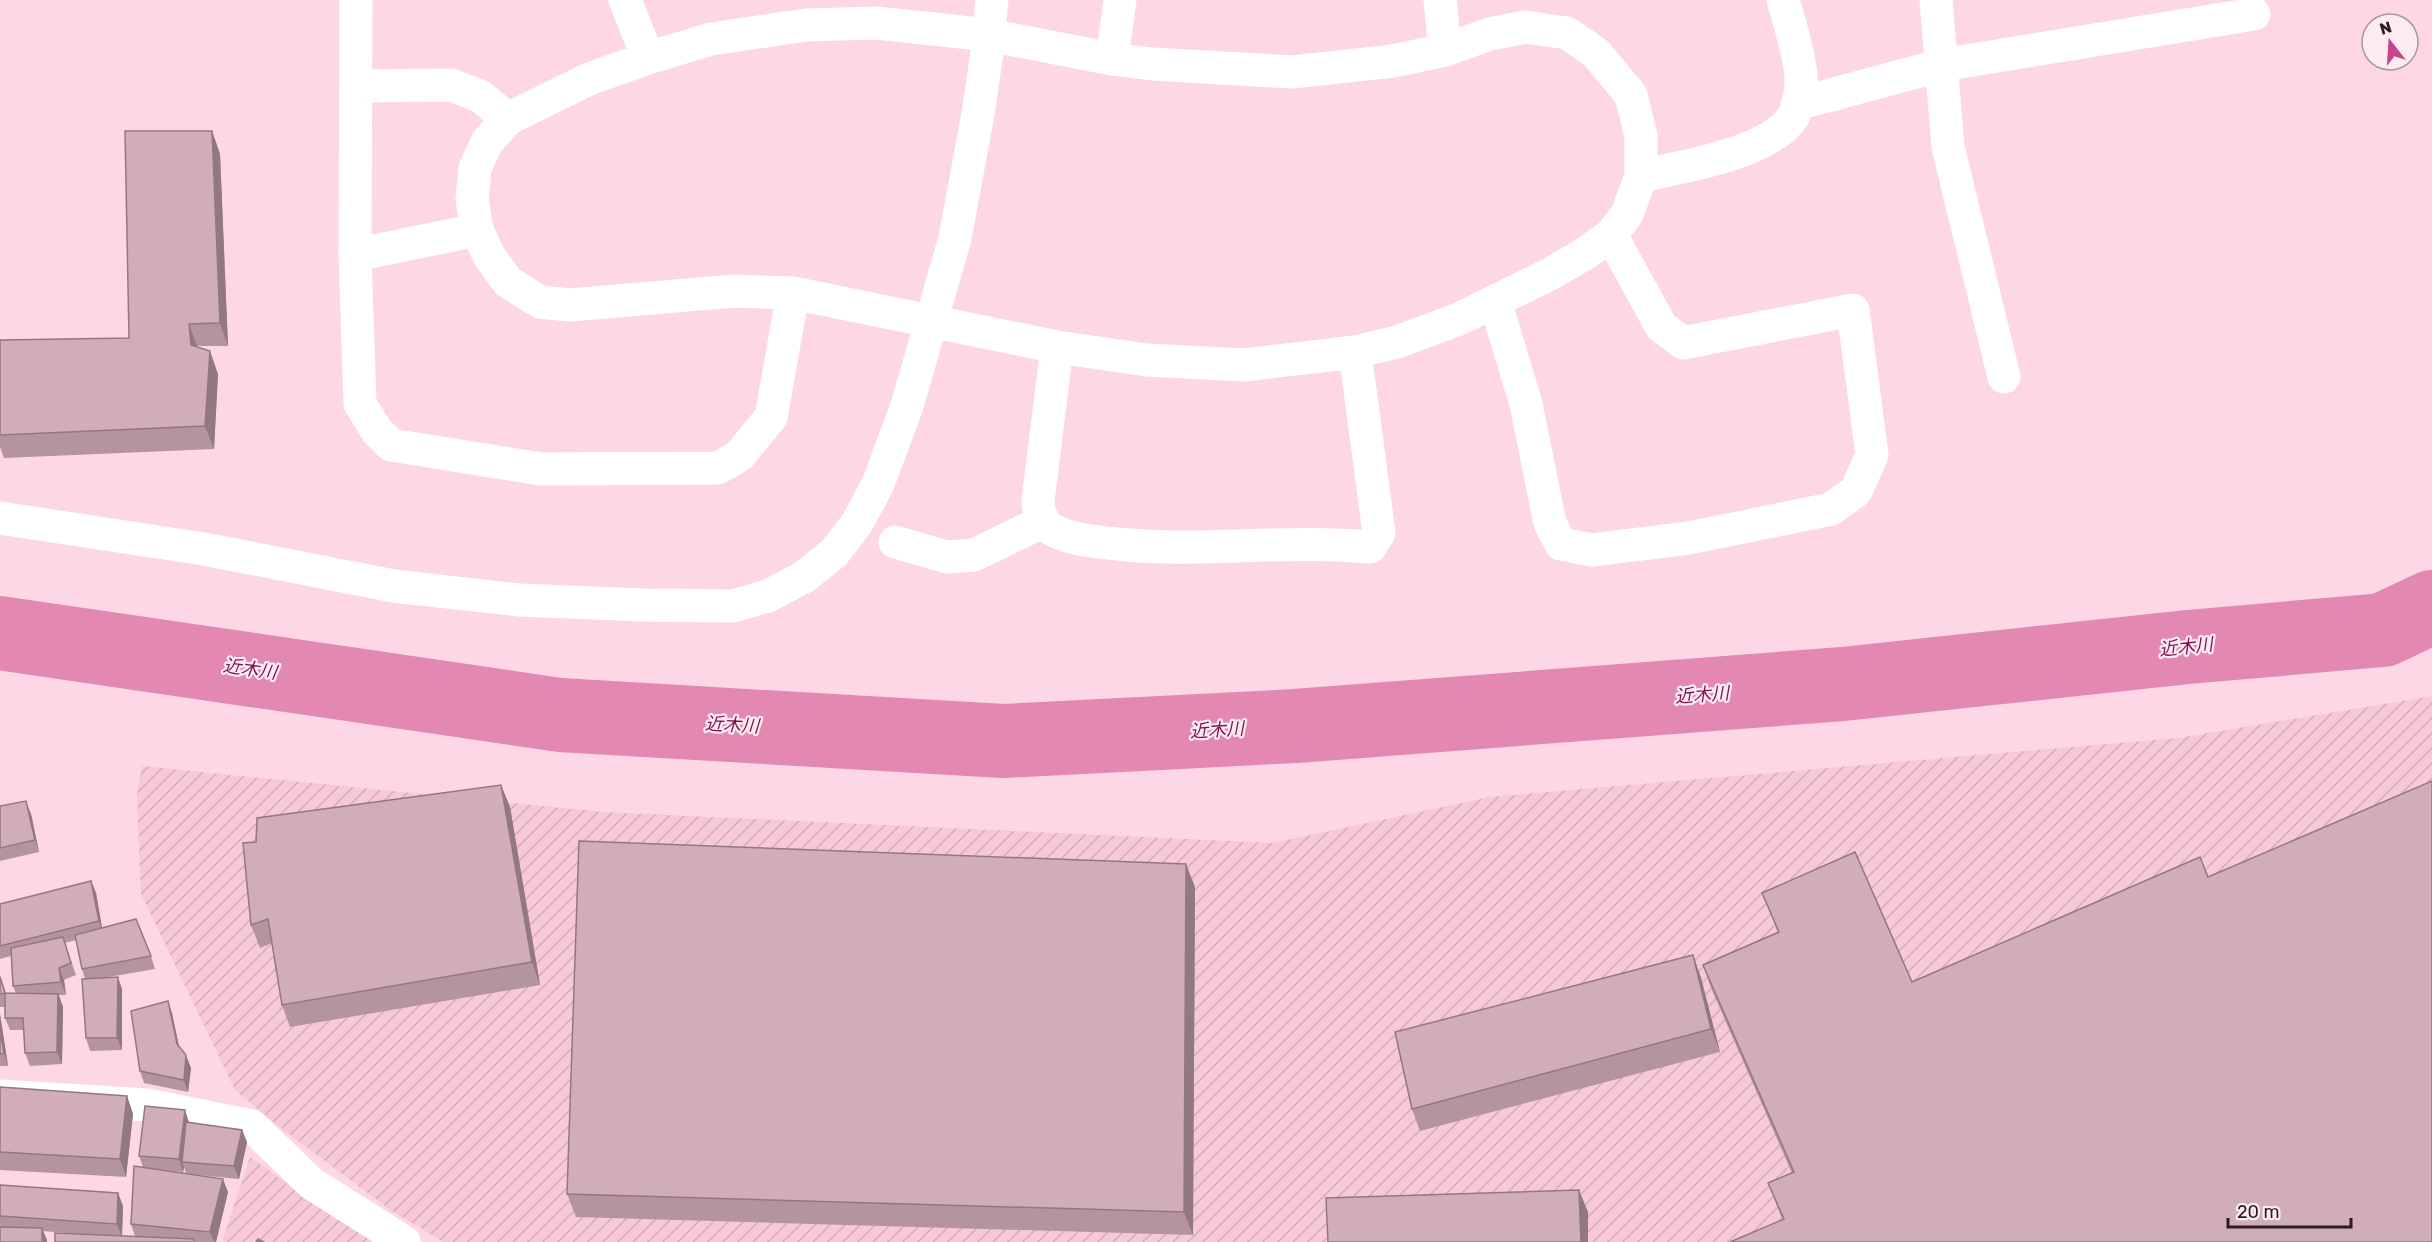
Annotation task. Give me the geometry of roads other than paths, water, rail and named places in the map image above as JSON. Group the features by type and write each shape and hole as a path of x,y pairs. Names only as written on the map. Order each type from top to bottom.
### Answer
{"street":[{"path":"356,0 355,255 360,404 377,431 391,445 541,469 718,468 739,456 771,417 793,293"},
{"path":"625,0 648,58"},
{"path":"0,518 204,549 394,586 519,600 733,606 768,596 804,577 834,553 857,523 878,484 908,406 956,238 978,114 992,0"},
{"path":"1112,59 1120,0"},
{"path":"1440,0 1445,50"},
{"path":"1641,176 1742,152 1772,136 1794,116 1801,84 1793,38 1783,0"},
{"path":"1936,0 1948,147 2004,377"},
{"path":"806,12 877,23 989,35 1112,59 1152,64 1292,72 1393,62 1445,50 1490,34 1525,27 1567,33 1596,53 1631,95 1641,136 1641,176 1627,214 1611,235 1552,273 1459,319 1408,338 1355,352 1244,365 1147,360 1057,347 793,293 734,291 570,305 540,302 508,282 489,256 477,230 472,199 475,168 487,142 508,119 589,79 648,58 806,12"},
{"path":"1797,104 1942,64 2254,14"},
{"path":"356,86 451,85 480,96 508,119"},
{"path":"355,255 477,230"},
{"path":"1496,301 1526,404 1550,523 1561,544 1592,550 1689,538 1831,509 1856,491 1872,455 1853,310 1683,343 1661,326 1611,235"},
{"path":"1057,347 1038,501 1039,515 1053,531 1092,541 1154,548 1192,549 1287,543 1329,543 1370,547 1379,533 1355,352"},
{"path":"895,542 947,557 974,555 1044,521"},
{"path":"0,1096 147,1105 252,1125 311,1183 404,1242"}],"waterway":[{"name":"近木川","path":"0,633 560,715 1003,741 1295,726 1843,684 2188,647 2383,630 2432,607"}]}
